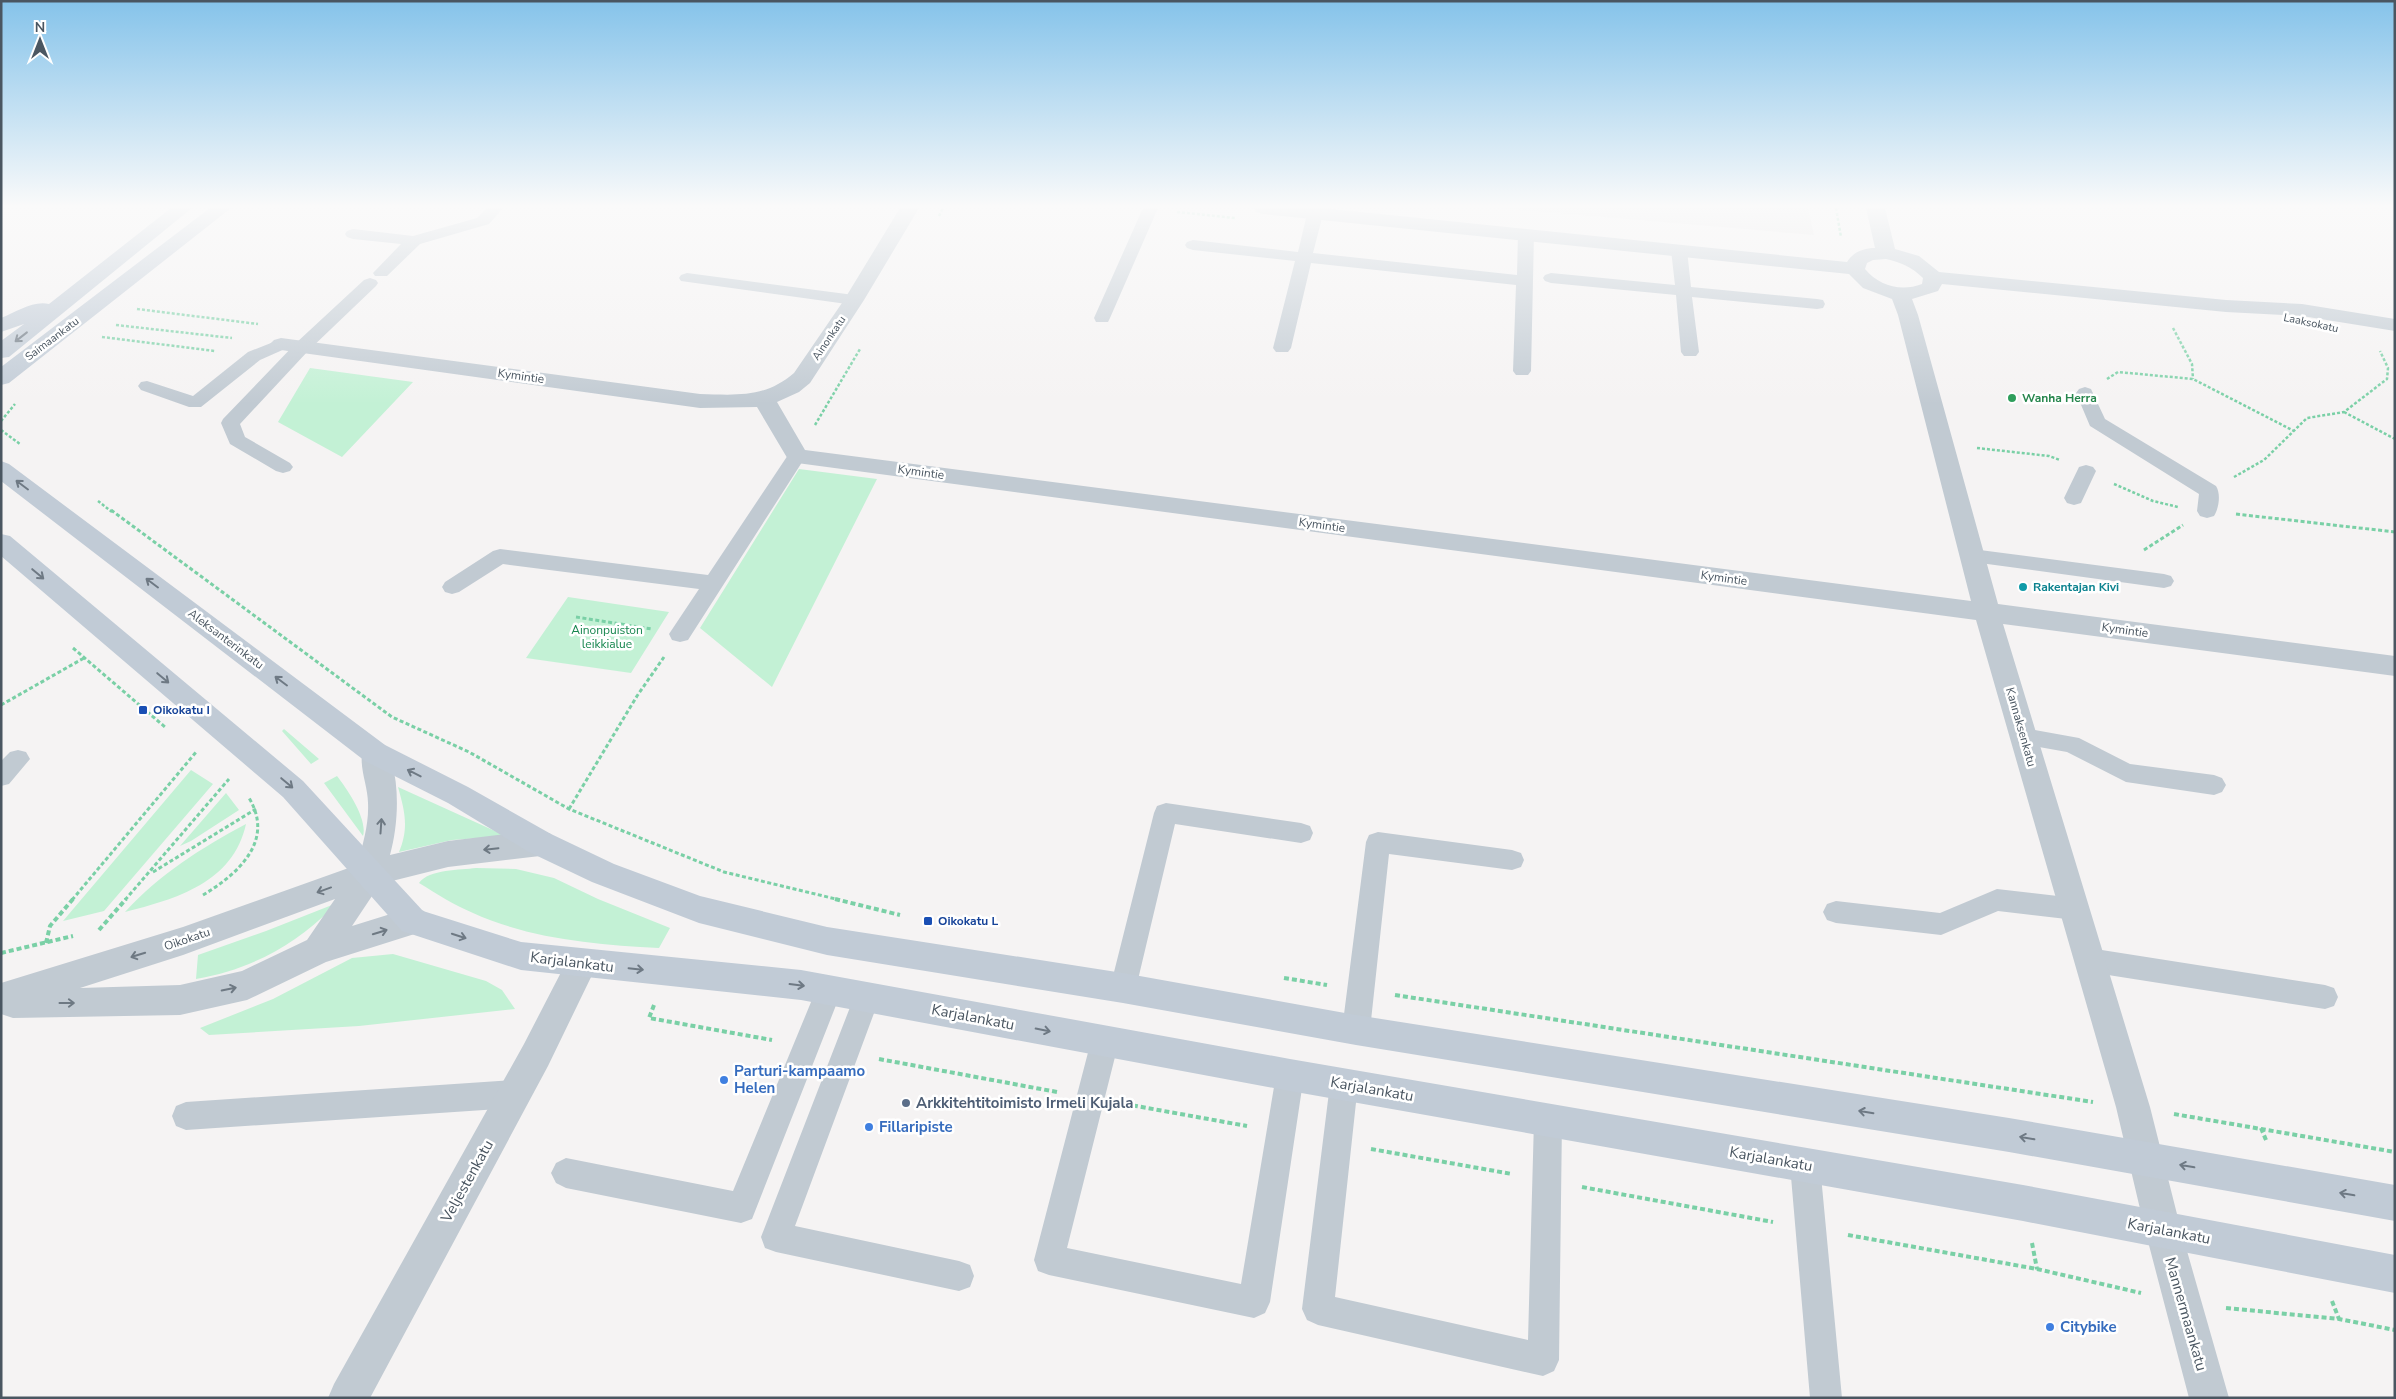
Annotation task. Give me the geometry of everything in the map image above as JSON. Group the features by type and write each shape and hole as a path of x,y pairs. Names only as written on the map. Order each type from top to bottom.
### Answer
{"main road":[{"name":"Saimaankatu","path":"1,352 102,273"},
{"name":"Saimaankatu","path":"1,378 137,273"},
{"name":"Saimaankatu","path":"1,326 76,294"},
{"name":"Aleksanterinkatu","path":"1,469 375,753 458,796 540,843"},
{"path":"1,542 293,789 413,921"},
{"path":"540,843 603,873 699,909 827,941 1123,988 1356,1030 2144,1158 2395,1203"},
{"name":"Karjalankatu","path":"413,921 521,956 801,985 1105,1042 1806,1165 2395,1274"}],"street":[{"name":"Ainonkatu","path":"764,399 792,388 802,378 870,273"},
{"path":"1858,273 1862,280 1879,289 1900,294 1919,293 1931,287 1932,277 1929,273"},
{"name":"Laaksokatu","path":"1932,277 2226,306 2302,310 2395,325"},
{"name":"Kannaksenkatu","path":"1900,294 1908,315 1941,446 1987,613 2133,1107 2144,1158"},
{"name":"Laaksokatu","path":"2226,306 2309,322 2388,349"},
{"name":"Kymintie","path":"291,345 700,401 744,402 764,399"},
{"path":"764,399 797,456"},
{"name":"Kymintie","path":"797,456 2395,666"},
{"path":"318,950 370,873 381,834 383,802 375,753"},
{"name":"Oikokatu","path":"1,998 183,941 370,873 448,854 540,843"},
{"path":"1,1003 180,1000 246,985 318,950 413,921"},
{"name":"Veljestenkatu","path":"348,1398 514,1094 582,963"},
{"name":"Mannermaankatu","path":"2144,1158 2209,1398"}],"lane":[{"path":"283,467 237,440 230,423 291,345 381,273"},
{"path":"1102,318 1122,273"},
{"path":"1282,348 1301,273"},
{"path":"1454,273 1525,281"},
{"path":"1522,370 1525,273"},
{"path":"1681,273 1690,352"},
{"path":"687,278 854,300"},
{"path":"1551,278 1817,304"},
{"path":"147,386 195,403 254,356 291,345"},
{"path":"2086,393 2097,422 2209,491 2207,511"},
{"path":"680,634 797,456"},
{"path":"2074,498 2086,471"},
{"path":"452,587 500,556 713,583"},
{"path":"1972,556 2164,581"},
{"path":"2024,737 2071,744 2126,772 2214,785"},
{"path":"1,778 18,759"},
{"path":"1123,988 1166,813 1302,833"},
{"path":"1356,1030 1378,842 1512,860"},
{"path":"1836,912 1941,924 1996,900 2075,909"},
{"path":"2089,960 2325,997"},
{"path":"566,1173 741,1208 829,990"},
{"path":"867,997 776,1237 959,1276"},
{"path":"1105,1042 1049,1260 1254,1302 1290,1075"},
{"path":"1344,1084 1318,1309 1543,1360 1548,1120"},
{"path":"186,1116 514,1094"},
{"path":"1806,1165 1826,1398"}],"path":[{"path":"129,308 261,324"},
{"path":"108,324 291,345"},
{"path":"2172,325 2192,364 2193,379"},
{"path":"2209,491 2264,460 2307,418 2344,412 2387,379 2388,349"},
{"path":"2086,393 2118,372 2193,379 2294,431"},
{"path":"2344,412 2395,439"},
{"path":"1,430 25,448"},
{"path":"1941,446 2049,456 2086,471"},
{"path":"97,500 392,716 469,752 569,809 724,872 908,917"},
{"path":"569,809 637,696 680,634 576,617"},
{"path":"70,646 166,728"},
{"path":"1,705 84,658"},
{"path":"189,745 204,756"},
{"path":"46,943 50,926 197,751"},
{"path":"99,931 232,775"},
{"path":"201,896 215,888 244,862 257,841 257,809 247,795"},
{"path":"148,874 257,809"},
{"path":"90,933 108,928"},
{"path":"1,953 81,935"},
{"path":"1281,978 2133,1107 2395,1152"}],"green space":[{"path":"310,368 413,382 342,457 278,422"},
{"path":"799,469 877,479 772,687 700,628"},
{"name":"Ainonpuiston leikkialue","path":"568,597 669,612 631,673 526,658"},
{"path":"284,729 319,759 311,764 282,731"},
{"path":"191,770 213,784 104,911 63,921"},
{"path":"337,776 360,813 364,829 363,836 324,783"},
{"path":"398,787 506,836 452,840 399,852 404,835 405,820"},
{"path":"226,793 239,810 180,846"},
{"path":"246,824 239,844 229,861 200,885 164,901 125,912 138,898 182,863"},
{"path":"476,868 516,869 554,878 598,899 670,928 659,948 612,945 541,935 495,922 473,913 419,883 424,878 437,873"},
{"path":"332,905 332,908 302,934 270,954 252,963 216,975 196,979 198,955"},
{"path":"393,954 486,981 502,990 515,1009 359,1026 209,1035 200,1028 273,999 352,958"}],"place":[{"name":"Wanha Herra","path":"2012,398"},
{"name":"Rakentajan Kivi","path":"2023,587"},
{"name":"Oikokatu I","path":"143,710"},
{"name":"Oikokatu L","path":"928,921"},
{"name":"Parturi-kampaamo Helen","path":"724,1080"},
{"name":"Arkkitehtitoimisto Irmeli Kujala","path":"906,1103"},
{"name":"Fillaripiste","path":"869,1127"},
{"name":"Citybike","path":"2050,1327"}]}
